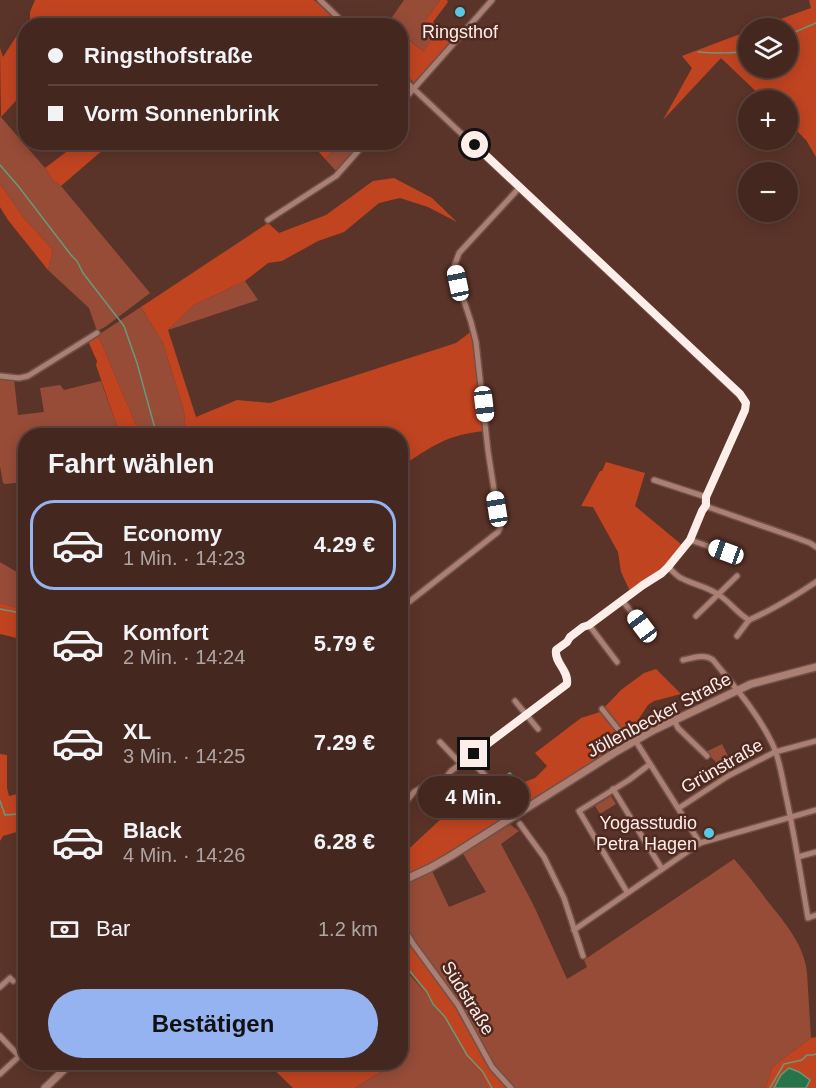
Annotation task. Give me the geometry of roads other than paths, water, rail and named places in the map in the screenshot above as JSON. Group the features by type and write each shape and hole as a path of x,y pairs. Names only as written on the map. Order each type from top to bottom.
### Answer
{"main road":[{"name":"Jöllenbecker Straße","path":"408,878 451,856 632,742 674,720 751,684 816,667"},
{"path":"45,1088 64,1070"}],"street":[{"path":"320,0 339,18"},
{"path":"408,96 492,0"},
{"path":"408,83 746,403 690,540 668,567 589,625 583,627 556,650 555,656 567,675 567,684 451,771 444,780 421,788 408,799"},
{"path":"268,220 336,176 359,150"},
{"path":"408,603 498,532 500,528 476,342 454,267 459,253 520,188"},
{"path":"0,376 19,378 28,376 97,333"},
{"path":"654,480 706,497"},
{"path":"706,505 816,547"},
{"path":"690,540 726,552"},
{"path":"668,567 682,579 718,594 749,620"},
{"path":"696,616 737,576"},
{"path":"737,636 749,620 816,582"},
{"path":"622,600 642,626"},
{"path":"589,625 617,662"},
{"path":"683,660 699,656 709,657 737,690 771,743 791,817 808,918 816,915"},
{"path":"515,701 538,729"},
{"path":"602,709 650,764 700,843"},
{"path":"674,720 678,728 707,756"},
{"name":"Grünstraße","path":"679,808 728,776 775,752 816,741"},
{"path":"441,742 461,764"},
{"path":"469,758 490,781"},
{"path":"627,892 579,811 650,764"},
{"path":"613,789 662,869"},
{"path":"574,930 700,843 816,810"},
{"path":"520,824 544,857 564,898 584,956"},
{"path":"798,857 816,852"},
{"name":"Südstraße","path":"408,936 454,999 492,1067 511,1088"},
{"path":"0,987 10,978 13,981"},
{"path":"0,1036 18,1055"},
{"path":"0,1074 18,1057"}],"waterway":[{"path":"798,31 816,23"},
{"path":"698,52 738,52"},
{"path":"0,165 77,261 83,273 124,326 137,363 154,428"},
{"path":"0,609 18,612"},
{"path":"0,801 5,815 18,814"},
{"path":"408,969 445,1017 467,1055 483,1072 492,1088"},
{"path":"770,1088 784,1064 816,1054"}],"place":[{"name":"Ringsthof","path":"460,12"},
{"name":"Yogasstudio Petra Hagen","path":"709,833"}]}
